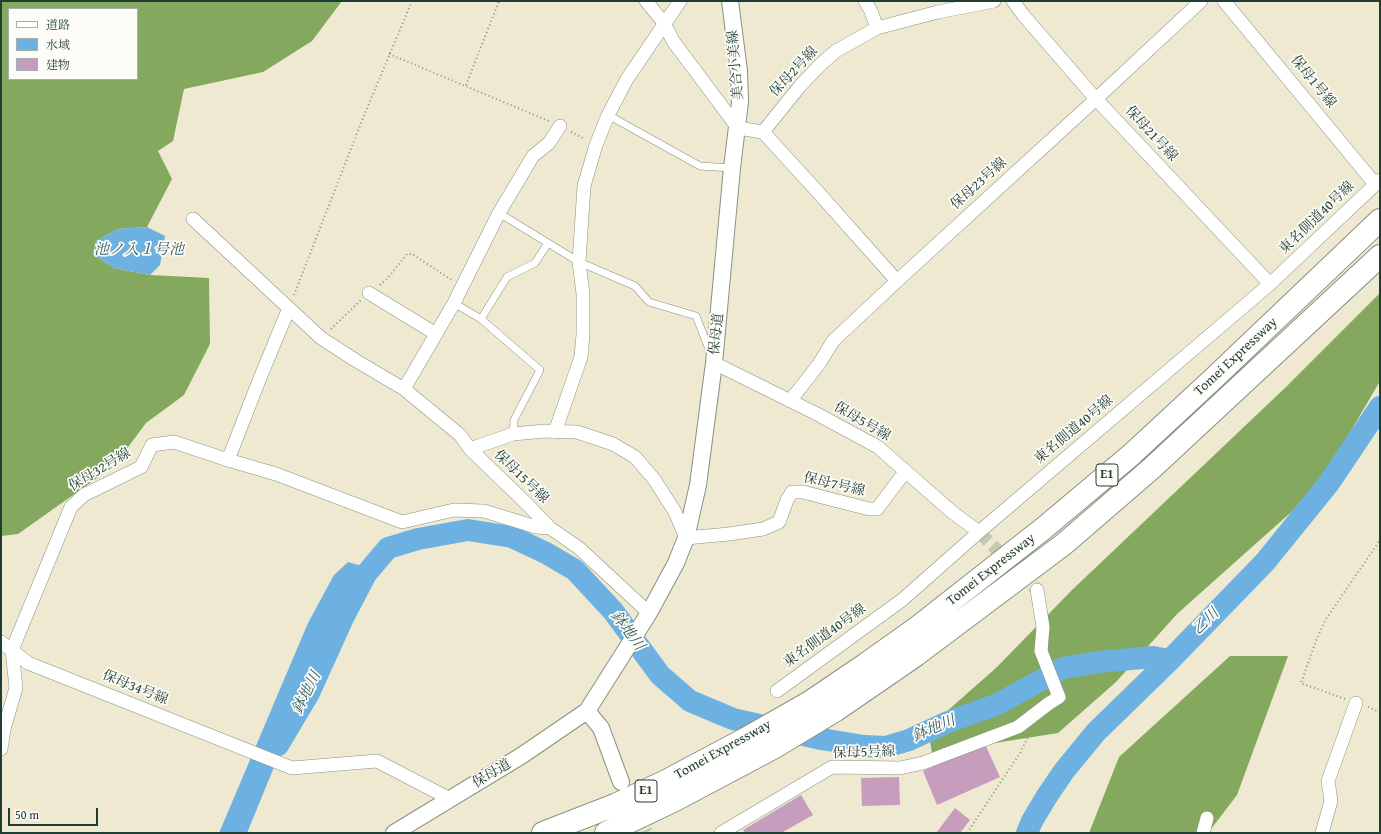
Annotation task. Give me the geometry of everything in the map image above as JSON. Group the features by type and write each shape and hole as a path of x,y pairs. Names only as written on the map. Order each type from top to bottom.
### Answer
{"highway":[{"name":"Tomei Expressway","path":"543,833 615,805 666,781 745,738 810,702 918,627 1044,528 1114,470 1214,378 1380,220"},
{"name":"Tomei Expressway","path":"606,833 675,800 773,748 836,710 916,655 1064,544 1152,468 1380,256"}],"street":[{"path":"646,1 664,23 673,41 738,128 763,132 897,280"},
{"path":"555,432 581,357 583,334 583,294 579,262 584,186 596,144 608,115 627,79 680,1"},
{"name":"美合小美線","path":"730,1 739,71 740,102 738,128"},
{"path":"865,1 871,11 877,28"},
{"name":"保母2号線","path":"763,132 800,86 836,51 877,28 938,12 994,1"},
{"name":"保母21号線","path":"1014,1 1024,16 1096,99 1270,284"},
{"name":"保母23号線","path":"790,401 819,364 833,341 897,280 1096,99 1201,1"},
{"name":"保母1号線","path":"1224,1 1378,182"},
{"path":"404,389 463,287 499,213 533,156 549,143 560,126"},
{"name":"保母道","path":"394,833 521,756 587,711 645,619 676,563 686,538 698,485 714,363 732,168 738,128"},
{"name":"東名側道40号線","path":"777,691 902,600 979,532 1270,284 1378,182"},
{"name":"保母15号線","path":"193,219 321,338 404,389 460,435 470,449 550,528"},
{"path":"369,293 436,334"},
{"path":"289,308 228,460 276,474 402,522 454,510 484,511 536,527 550,528 579,548 645,619"},
{"name":"保母5号線","path":"714,363 878,447 952,512 979,532"},
{"path":"470,449 513,434 545,431 577,432 613,444 635,457 654,479 675,512 686,538"},
{"name":"保母32号線","path":"12,650 71,507 84,495 141,467 152,445 174,442 228,460"},
{"name":"保母7号線","path":"686,538 729,534 768,527 779,522 787,500 792,492 802,492 869,510 877,509 905,472"},
{"name":"保母5号線","path":"721,833 832,767 900,768 923,763 1018,727 1059,697 1041,651 1043,627 1037,590"},
{"path":"1,642 12,650 16,688 4,729 1,749"},
{"name":"保母34号線","path":"12,650 28,664 292,768 377,761 450,799"},
{"path":"1322,833 1331,801 1328,781 1356,703"},
{"path":"587,711 600,728 621,782"},
{"path":"1203,833 1207,818"}],"lane":[{"path":"608,115 700,166 732,168"},
{"path":"499,213 579,262 635,286 649,302 696,316 714,363"},
{"path":"481,319 507,276 535,263 548,243"},
{"path":"454,303 481,319 540,370 514,420 513,434"}],"path":[{"path":"289,308 363,118 412,1"},
{"path":"466,86 499,1"},
{"path":"389,54 560,126 596,144"},
{"path":"321,338 338,324 363,298 387,279 407,254 412,254 463,287"},
{"path":"1356,703 1301,683 1317,638 1326,619 1380,540"},
{"path":"967,833 1020,753 1036,723 1038,713"}],"green space":[{"path":"1,1 342,1 312,41 263,72 184,89 173,141 158,151 172,179 147,227 118,229 96,241 93,254 114,268 150,275 209,278 210,344 184,395 146,423 114,466 18,534 1,536"},
{"path":"1380,293 1380,381 1317,489 1177,614 1116,682 1058,733 932,753 928,728 997,667 1072,590 1286,387"},
{"path":"1230,656 1288,656 1237,795 1208,833 1089,833 1119,757"}],"water":[{"name":"池ノ入１号池","path":"147,227 165,236 160,265 150,275 114,268 93,254 96,241 118,229"},
{"path":"348,562 376,570 327,638 247,833 219,833 308,623 334,575"}],"building":[{"path":"985,744 1000,777 937,805 923,771"},
{"path":"899,777 900,805 862,806 861,778"},
{"path":"801,795 813,815 781,833 745,833 743,830"},
{"path":"955,808 970,820 960,833 936,833"}],"waterway":[{"name":"乙川","path":"1027,833 1032,821 1064,771 1096,732 1170,660 1265,562 1329,483 1380,407"},
{"name":"鉢地川","path":"278,745 309,693 343,618 366,574 388,548 418,539 468,530 512,537 546,553 575,570 613,611 660,675 690,701 733,719 821,739 864,746 886,747 909,740 948,722 998,704 1063,668 1099,662 1153,657 1170,660"}],"tunnel":[{"path":"979,532 1037,590"},
{"path":"634,809 645,833"}]}
